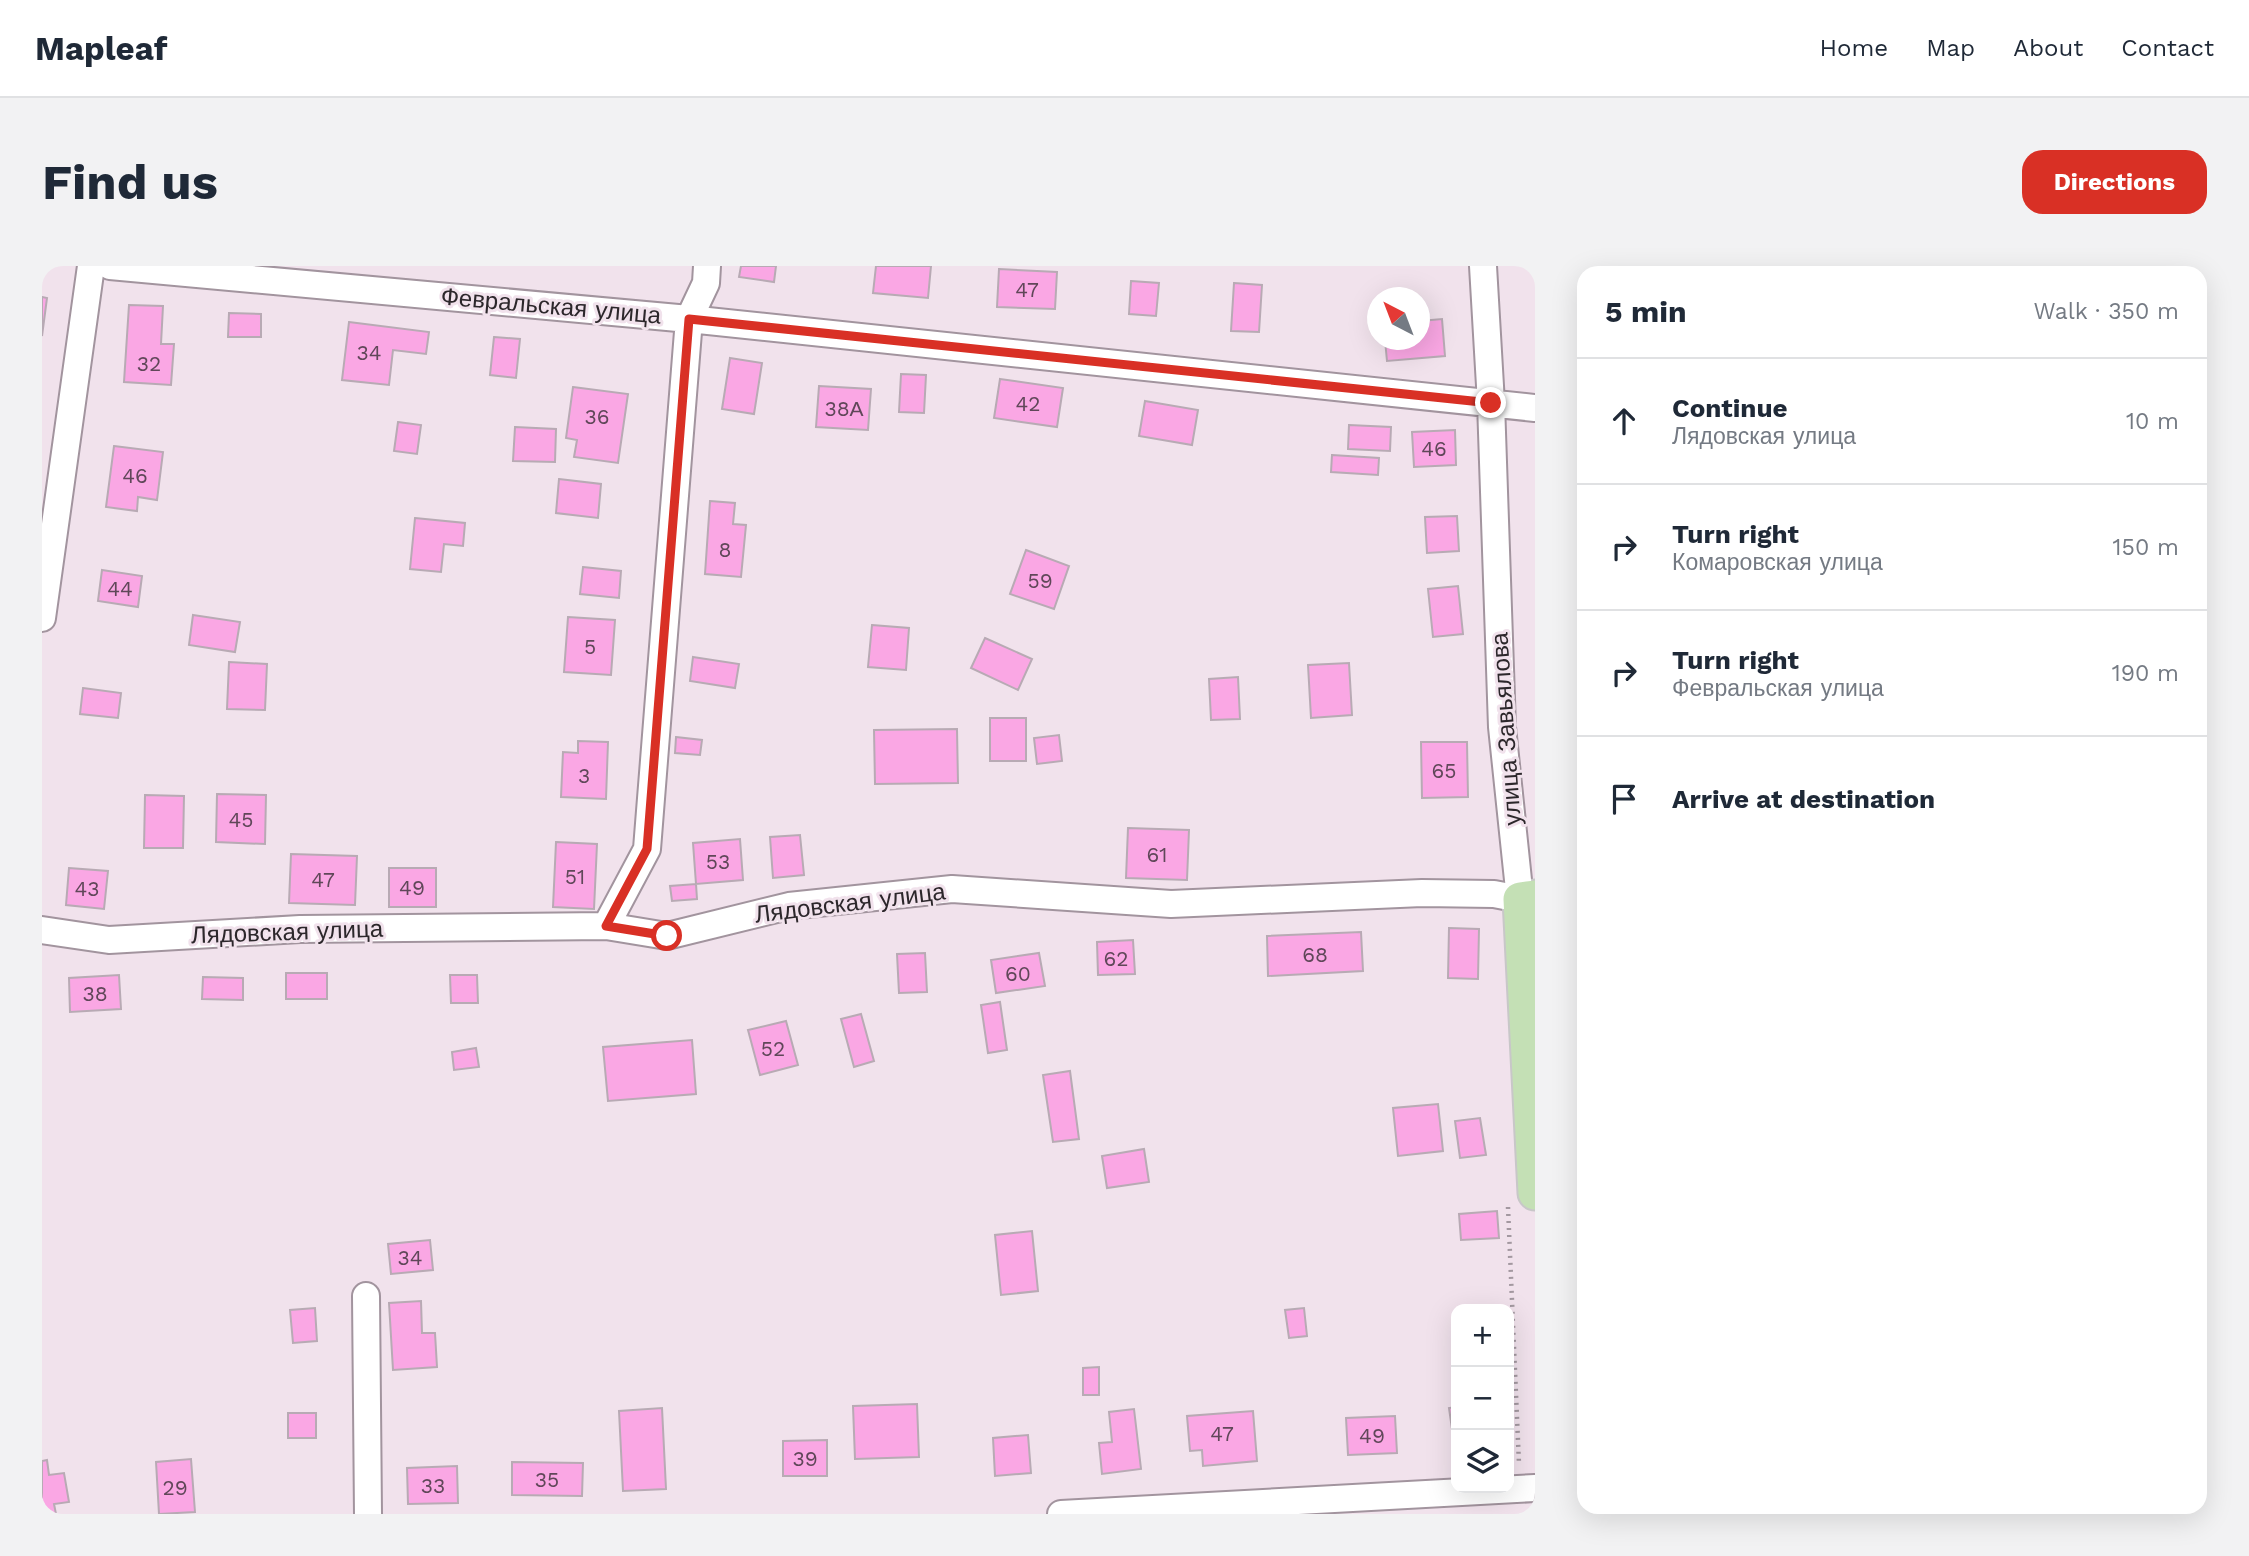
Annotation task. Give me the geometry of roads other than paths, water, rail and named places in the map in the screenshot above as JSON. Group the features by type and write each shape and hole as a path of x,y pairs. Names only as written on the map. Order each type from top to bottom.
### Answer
{"main road":[{"name":"улица Завьялова","path":"1527,898 1535,1193"}],"street":[{"path":"42,618 90,266"},
{"name":"Февральская улица","path":"110,266 689,319 1535,408"},
{"path":"606,926 647,849 689,319 706,283 707,266"},
{"name":"улица Завьялова","path":"1483,266 1491,403 1502,727 1527,898"},
{"name":"Лядовская улица","path":"42,930 109,940 300,929 606,926 667,936 789,906 952,889 1171,904 1422,893 1494,894 1527,898"},
{"path":"366,1296 368,1514"},
{"path":"1061,1514 1535,1488"}]}
